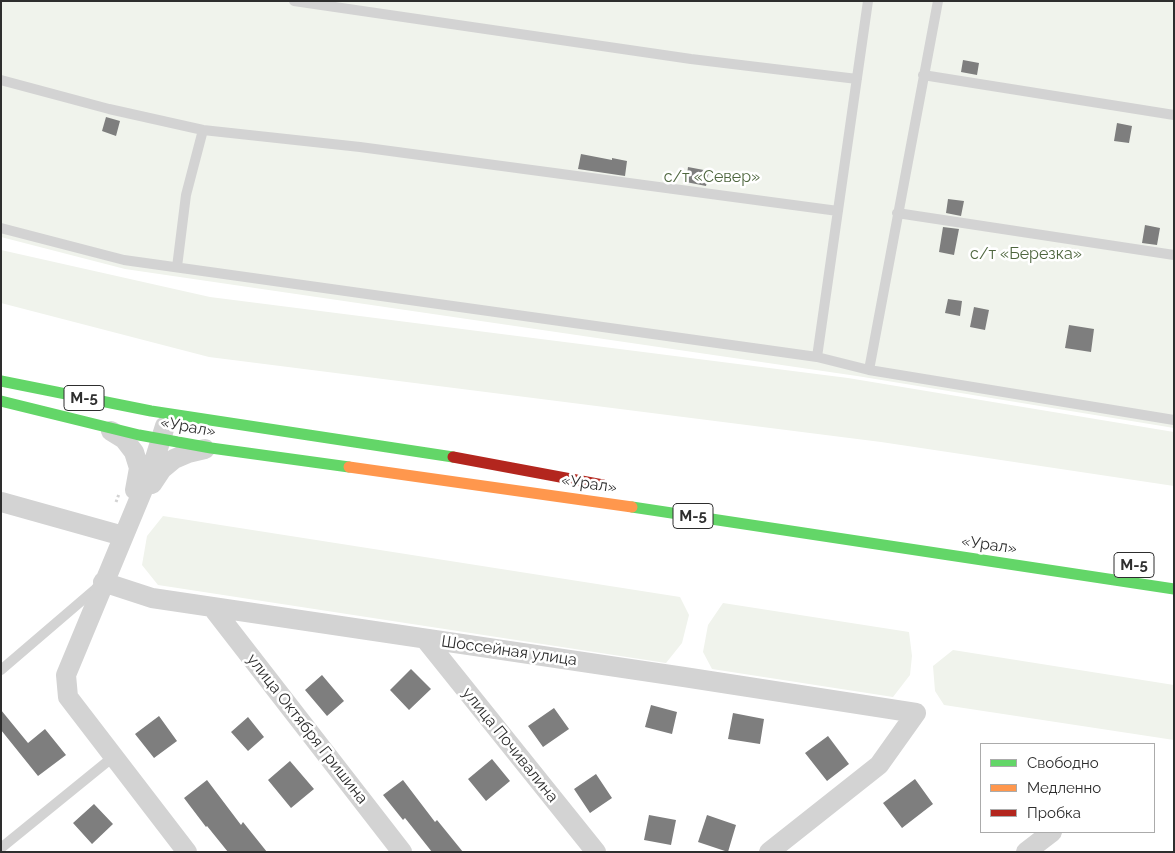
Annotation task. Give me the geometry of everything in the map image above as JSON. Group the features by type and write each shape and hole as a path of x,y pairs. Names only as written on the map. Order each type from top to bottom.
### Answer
{"highway":[{"name":"«Урал»","path":"1,381 167,414 489,463 619,488"},
{"name":"«Урал»","path":"1,401 102,426 211,448 585,500 1174,589"}],"street":[{"path":"167,414 162,439 152,468 66,675 68,697 187,852"},
{"path":"102,426 124,439 134,452 139,468 137,484 123,536"},
{"path":"123,536 162,470 180,456 211,448"},
{"path":"1,502 123,536"},
{"name":"Шоссейная улица","path":"104,582 152,598 916,713 878,765 769,852"},
{"name":"улица Октября Гришина","path":"212,607 402,852"},
{"name":"улица Почивалина","path":"425,638 596,852"},
{"path":"1026,852 1051,833"}],"lane":[{"path":"294,1 691,59 857,79"},
{"path":"817,356 868,1"},
{"path":"869,370 938,1"},
{"path":"923,75 1174,115"},
{"path":"1,80 109,109 203,130 360,147 838,211"},
{"path":"177,267 186,195 203,130"},
{"path":"897,213 1174,255"},
{"path":"1,228 124,260 817,356 869,370 1174,420"},
{"path":"1,670 104,582"},
{"path":"1,848 113,757"}],"green space":[{"name":"с/т «Север»","path":"1,1 1174,1 1174,428 857,376 125,269 1,237"},
{"path":"1,250 210,297 848,378 1174,432 1174,486 881,442 209,357 1,303"},
{"path":"163,516 680,597 689,615 682,643 666,663 158,585 142,565 147,536"},
{"path":"723,603 909,632 912,656 910,675 893,697 712,669 703,652 708,625"},
{"path":"953,650 1174,685 1174,740 944,705 935,691 933,666"}],"building":[{"path":"963,60 979,63 977,75 961,72"},
{"path":"106,117 120,121 116,136 102,131"},
{"path":"1117,123 1132,126 1129,143 1114,141"},
{"path":"581,154 627,161 625,176 578,169"},
{"path":"688,167 709,171 706,186 686,182"},
{"path":"948,199 964,201 961,216 946,213"},
{"path":"1145,225 1160,228 1157,245 1142,243"},
{"path":"943,227 959,229 954,255 939,252"},
{"path":"948,299 962,301 960,316 945,313"},
{"path":"974,307 989,310 985,330 970,327"},
{"path":"1069,325 1094,329 1091,352 1065,348"},
{"path":"411,669 431,689 409,710 390,690"},
{"path":"322,675 344,701 327,716 305,690"},
{"path":"651,705 677,712 672,734 645,727"},
{"path":"554,708 569,729 543,747 528,726"},
{"path":"1,710 28,743 45,729 66,755 38,776 1,730"},
{"path":"733,713 764,719 760,744 728,739"},
{"path":"159,716 177,741 154,758 135,734"},
{"path":"248,717 264,737 248,751 231,732"},
{"path":"828,736 849,764 827,781 805,753"},
{"path":"492,759 510,781 486,801 468,779"},
{"path":"290,761 314,789 291,808 268,780"},
{"path":"596,774 612,798 590,813 574,789"},
{"path":"915,779 933,804 902,828 883,803"},
{"path":"207,780 241,825 243,822 267,852 228,852 206,827 184,798"},
{"path":"403,780 435,822 437,820 463,852 432,852 405,818 403,820 383,795"},
{"path":"94,804 113,824 92,844 73,823"},
{"path":"649,815 676,820 671,845 644,840"},
{"path":"707,815 736,825 728,852 698,842"}],"traffic: fast":[{"path":"1,381 151,411 453,457"},
{"path":"1,401 139,435 211,448 349,467"},
{"path":"632,507 1174,589"}],"traffic: slow":[{"path":"349,467 632,507"}],"traffic: jam":[{"path":"453,457 603,485"}],"park label":[{"name":"с/т «Березка»","path":"1026,254"}]}
